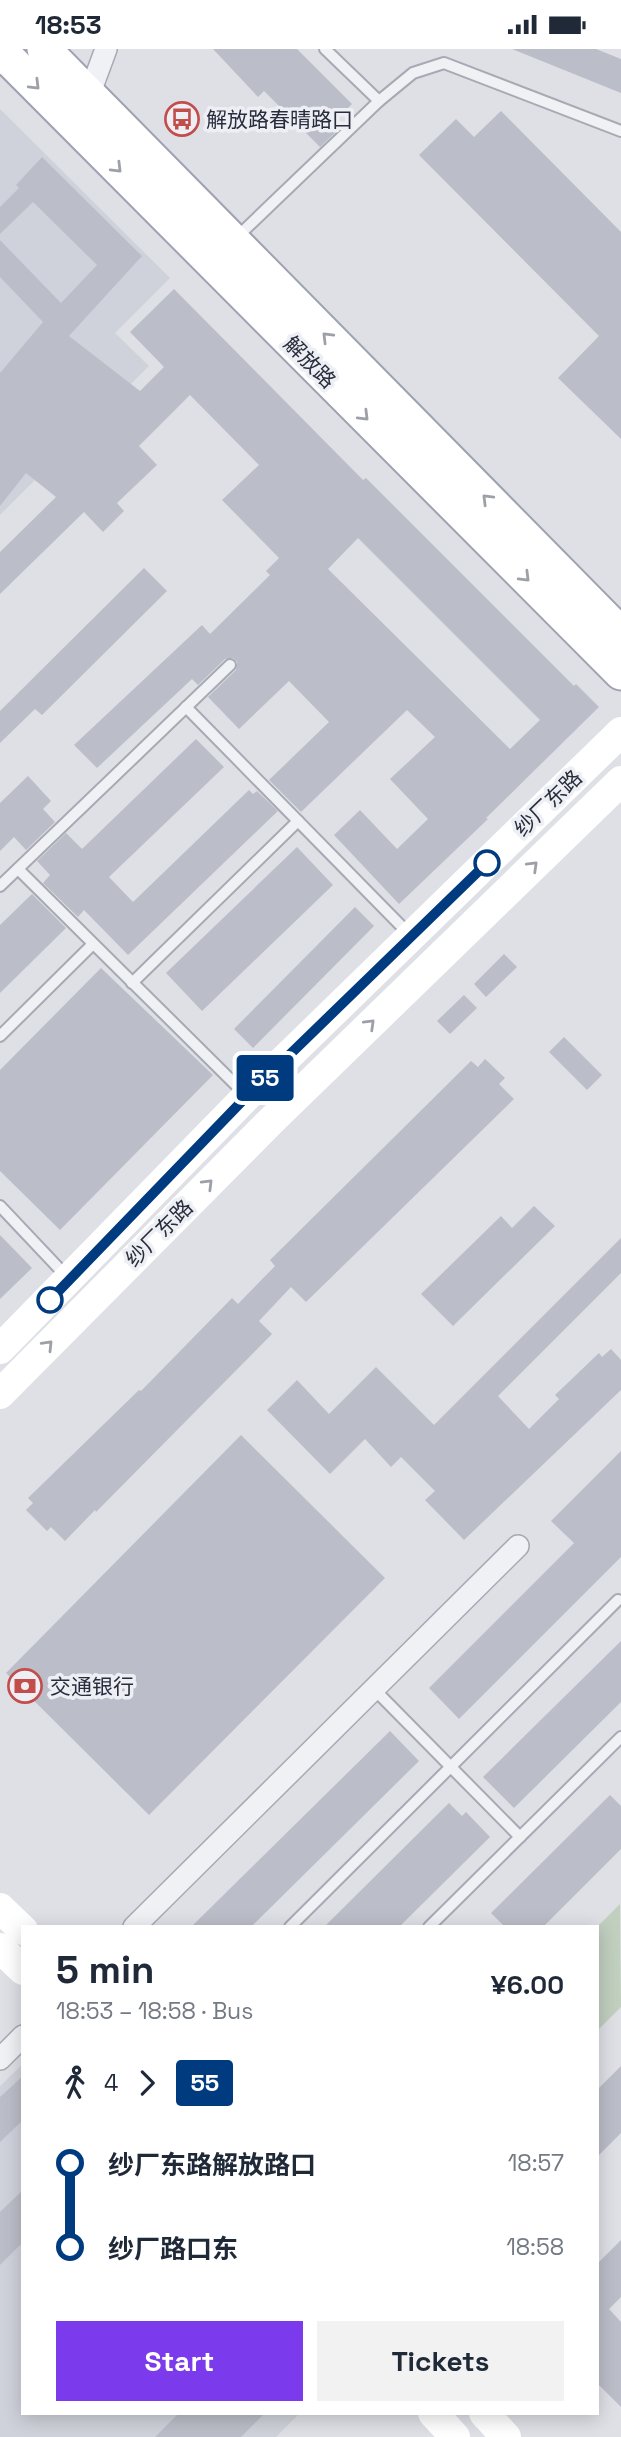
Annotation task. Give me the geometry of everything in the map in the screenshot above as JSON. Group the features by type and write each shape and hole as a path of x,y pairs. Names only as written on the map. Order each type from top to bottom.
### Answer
{"main road":[{"name":"解放路","path":"44,49 79,107 621,673"},
{"name":"解放路","path":"0,50 79,107 233,241 621,634"},
{"name":"纱厂东路","path":"0,1349 247,1096 621,732"},
{"name":"纱厂东路","path":"0,1394 281,1111 621,781"},
{"path":"0,1908 21,1928"},
{"path":"0,1948 21,1968"},
{"path":"435,2415 455,2437"},
{"path":"486,2415 506,2437"}],"street":[{"path":"79,107 106,49"},
{"path":"136,1925 518,1546"},
{"path":"0,2059 21,2038"}],"lane":[{"path":"325,49 379,101"},
{"path":"233,241 379,101 414,73 444,63 621,131"},
{"path":"0,886 230,665"},
{"path":"186,707 411,936"},
{"path":"132,983 298,821"},
{"path":"18,869 247,1096"},
{"path":"0,1036 93,944"},
{"path":"0,1206 70,1280"},
{"path":"292,1925 618,1600"},
{"path":"374,1689 520,1837"},
{"path":"431,1925 621,1737"}],"shaded area":[{"path":"0,109 170,278 115,333 149,366 0,515"},
{"path":"21,2066 21,2415 298,2415 276,2437 0,2437 0,2086"}],"green space":[{"path":"620,1904 621,2007 599,2029 599,1925"}],"building":[{"path":"213,49 297,49 352,104 335,121 341,127 320,147 264,91 258,97"},
{"path":"512,49 596,49 621,59 621,93"},
{"path":"501,111 621,232 621,439 558,378 599,336 419,155 456,119 474,137"},
{"path":"42,157 142,256 69,336 140,391 164,367 130,332 174,289 363,480 366,478 574,686 576,684 599,707 399,904 334,835 360,810 397,849 428,819 390,779 435,737 407,710 301,812 269,780 329,722 289,681 239,729 208,697 236,670 237,662 233,658 225,659 198,685 192,679 97,768 74,745 202,625 210,634 270,575 266,571 279,558 222,500 259,465 190,395 139,446 157,465 117,503 124,511 103,532 84,512 0,594 0,552 56,497 26,473 0,506 0,373 43,322 0,277 0,240 61,303 97,265 33,202 0,234 0,207 19,188 16,185","holes":["358,538 540,720 510,749 328,569"]},
{"path":"144,568 167,591 42,715 35,709 0,743 0,711"},
{"path":"196,739 224,767 109,877 133,902 249,790 253,794 257,791 278,811 128,955 84,910 78,917 43,883 50,875 37,861 66,833 82,849"},
{"path":"28,776 51,801 43,809 55,822 26,850 14,837 0,851 0,803"},
{"path":"297,847 333,885 202,1011 166,973"},
{"path":"32,894 66,928 0,993 0,925"},
{"path":"355,907 374,926 253,1048 234,1029"},
{"path":"504,954 517,967 486,997 474,984"},
{"path":"101,968 213,1075 60,1230 0,1171 0,1070"},
{"path":"464,995 477,1008 450,1034 437,1021"},
{"path":"564,1037 602,1075 587,1090 549,1052"},
{"path":"485,1059 505,1078 499,1084 514,1099 306,1302 291,1287 259,1321 272,1334 65,1541 51,1527 47,1531 26,1510 33,1503 28,1498 139,1390 141,1391 232,1298 238,1304 275,1266 270,1260 471,1061 478,1067"},
{"path":"534,1206 555,1226 453,1326 421,1294 501,1216 512,1228"},
{"path":"0,1235 32,1268 0,1299"},
{"path":"621,1238 621,1273 498,1396 529,1429 559,1399 555,1395 599,1353 602,1357 611,1349 621,1360 621,1390 464,1540 425,1500 435,1491 401,1457 391,1467 365,1439 330,1474 267,1410 297,1380 329,1414 376,1367 434,1425"},
{"path":"241,1435 385,1578 149,1815 6,1673"},
{"path":"621,1451 621,1557 459,1719 429,1688 574,1543 551,1521"},
{"path":"621,1641 621,1702 514,1808 483,1777"},
{"path":"390,1731 419,1761 253,1925 193,1925"},
{"path":"610,1795 621,1806 621,1849 545,1925 503,1925 491,1913"},
{"path":"449,1803 462,1816 466,1812 490,1837 401,1925 326,1925"},
{"path":"621,2066 621,2133 599,2155 599,2088"},
{"path":"21,2078 21,2122 0,2142 0,2097"},
{"path":"21,2192 21,2244 0,2265 0,2212"},
{"path":"621,2240 621,2297 609,2309 621,2322 621,2407 599,2385 599,2262"},
{"path":"177,2415 263,2415 241,2437 155,2437"}],"bus line":[{"name":"55","path":"50,1300 247,1096 487,863"}],"place":[{"name":"解放路春晴路口","path":"182,119"},
{"name":"交通银行","path":"25,1686"}]}
